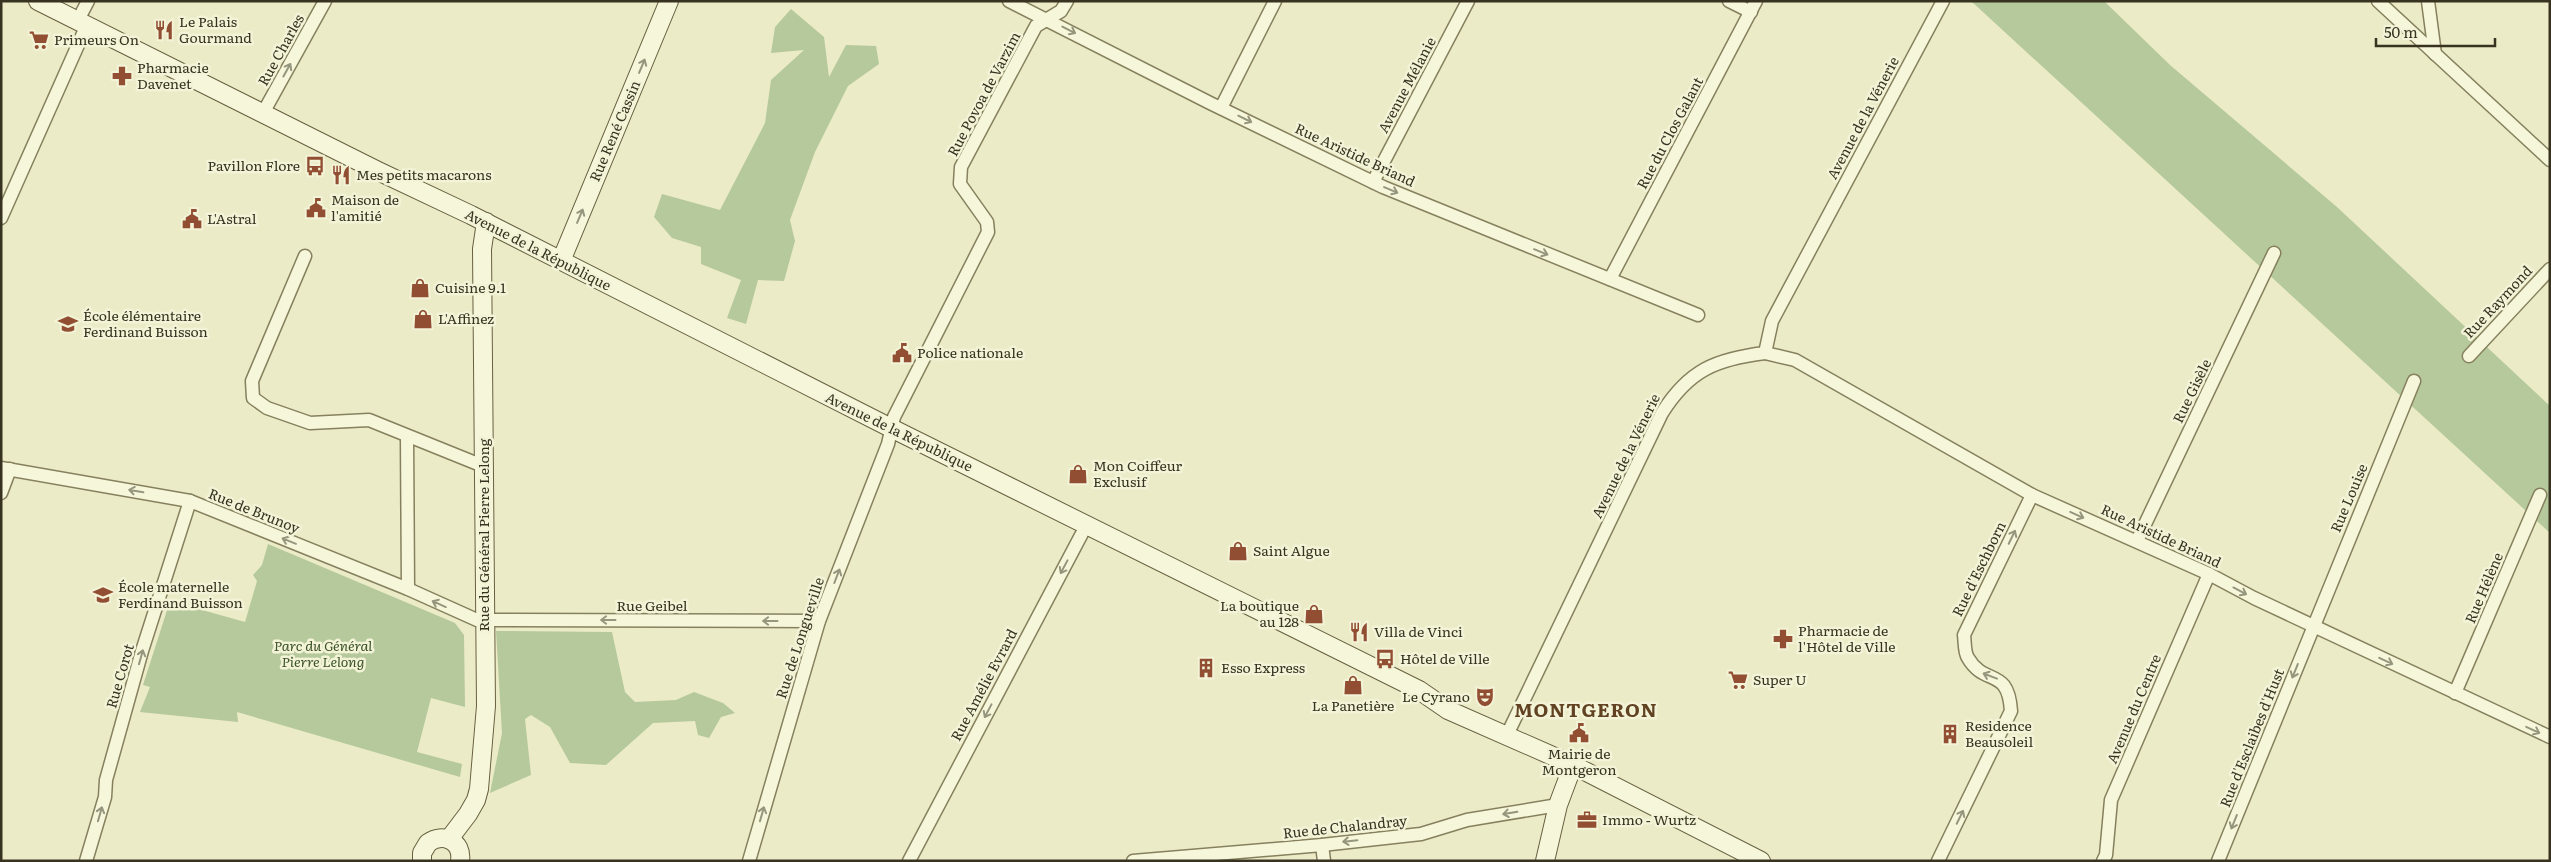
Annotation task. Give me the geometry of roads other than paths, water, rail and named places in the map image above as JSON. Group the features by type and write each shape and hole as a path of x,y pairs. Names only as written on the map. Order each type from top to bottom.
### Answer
{"main road":[{"name":"Avenue de la République","path":"38,1 378,171 486,222 891,428 1419,690 1448,710 1573,765 1761,861"},
{"name":"Rue René Cassin","path":"561,261 669,1"},
{"name":"Rue du Général Pierre Lelong","path":"449,839 476,800 479,789 486,706 482,249 486,222"},
{"path":"1544,861 1558,805 1573,765"},
{"path":"422,861 422,853 428,843 438,838 449,839 458,846 460,861"}],"street":[{"path":"1,218 82,24 88,1"},
{"name":"Rue Charles","path":"263,113 325,1"},
{"name":"Rue Aristide Briand","path":"1009,1 1373,182 1698,315"},
{"name":"Rue Povoa de Varzim","path":"891,428 894,417 988,232 987,222 960,184 961,167 1036,26 1062,11 1067,1"},
{"path":"1221,108 1275,1"},
{"name":"Avenue Mélanie","path":"1373,182 1468,1"},
{"path":"1729,1 1754,7"},
{"name":"Avenue de la Vénerie","path":"1506,737 1662,413 1674,394 1685,382 1699,372 1736,357 1765,353 1772,321 1943,1"},
{"path":"2378,1 2550,160"},
{"path":"2428,1 2435,54"},
{"name":"Rue du Clos Galant","path":"1610,279 1754,7"},
{"name":"Rue Gisèle","path":"2137,541 2274,253"},
{"path":"305,256 252,381 253,398 267,408 310,423 369,420 483,466"},
{"name":"Rue Raymond","path":"2469,356 2550,269"},
{"name":"Rue Aristide Briand","path":"1765,353 1795,360 2032,495 2209,574 2312,626 2550,738"},
{"name":"Rue Louise","path":"2312,626 2414,381"},
{"name":"Rue de Longueville","path":"749,861 819,621 888,444 891,428"},
{"path":"407,436 408,589"},
{"path":"1,493 5,468"},
{"name":"Rue de Brunoy","path":"5,468 190,501 408,589 472,618 485,620"},
{"name":"Rue d'Eschborn","path":"1938,861 2011,711 2010,693 1997,678 1980,673 1967,656 1964,635 2032,495"},
{"name":"Rue Hélène","path":"2455,693 2540,495"},
{"name":"Rue Corot","path":"86,861 105,797 106,780 142,651 190,501"},
{"name":"Rue Amélie Evrard","path":"909,861 1086,524"},
{"name":"Avenue du Centre","path":"2103,861 2106,855 2111,800 2209,574"},
{"name":"Rue Geibel","path":"485,620 819,621"},
{"name":"Rue d'Esclaibes d'Hust","path":"2218,861 2312,626"},
{"name":"Rue de Chalandray","path":"1133,861 1322,845 1422,834 1467,820 1558,805"},
{"path":"1322,845 1324,861"}],"place":[{"name":"Le Palais Gourmand","path":"164,30"},
{"name":"Primeurs On","path":"39,40"},
{"name":"Pharmacie Davenet","path":"122,76"},
{"name":"Pavillon Flore","path":"315,166"},
{"name":"Mes petits macarons","path":"341,175"},
{"name":"Maison de l'amitié","path":"316,208"},
{"name":"L'Astral","path":"192,219"},
{"name":"Cuisine 9.1","path":"420,288"},
{"name":"L'Affinez","path":"423,319"},
{"name":"École élémentaire Ferdinand Buisson","path":"68,324"},
{"name":"Police nationale","path":"902,353"},
{"name":"Mon Coiffeur Exclusif","path":"1078,474"},
{"name":"Saint Algue","path":"1238,551"},
{"name":"École maternelle Ferdinand Buisson","path":"103,595"},
{"name":"La boutique au 128","path":"1314,614"},
{"name":"Villa de Vinci","path":"1359,632"},
{"name":"Pharmacie de l'Hôtel de Ville","path":"1783,639"},
{"name":"Hôtel de Ville","path":"1385,659"},
{"name":"Esso Express","path":"1206,668"},
{"name":"Super U","path":"1738,680"},
{"name":"La Panetière","path":"1353,685"},
{"name":"Le Cyrano","path":"1485,697"},
{"name":"Mairie de Montgeron","path":"1579,733"},
{"name":"Residence Beausoleil","path":"1950,734"},
{"name":"Immo - Wurtz","path":"1587,820"}],"district":[{"name":"MONTGERON","path":"1586,710"}],"park label":[{"name":"Parc du Général Pierre Lelong","path":"323,654"}]}
